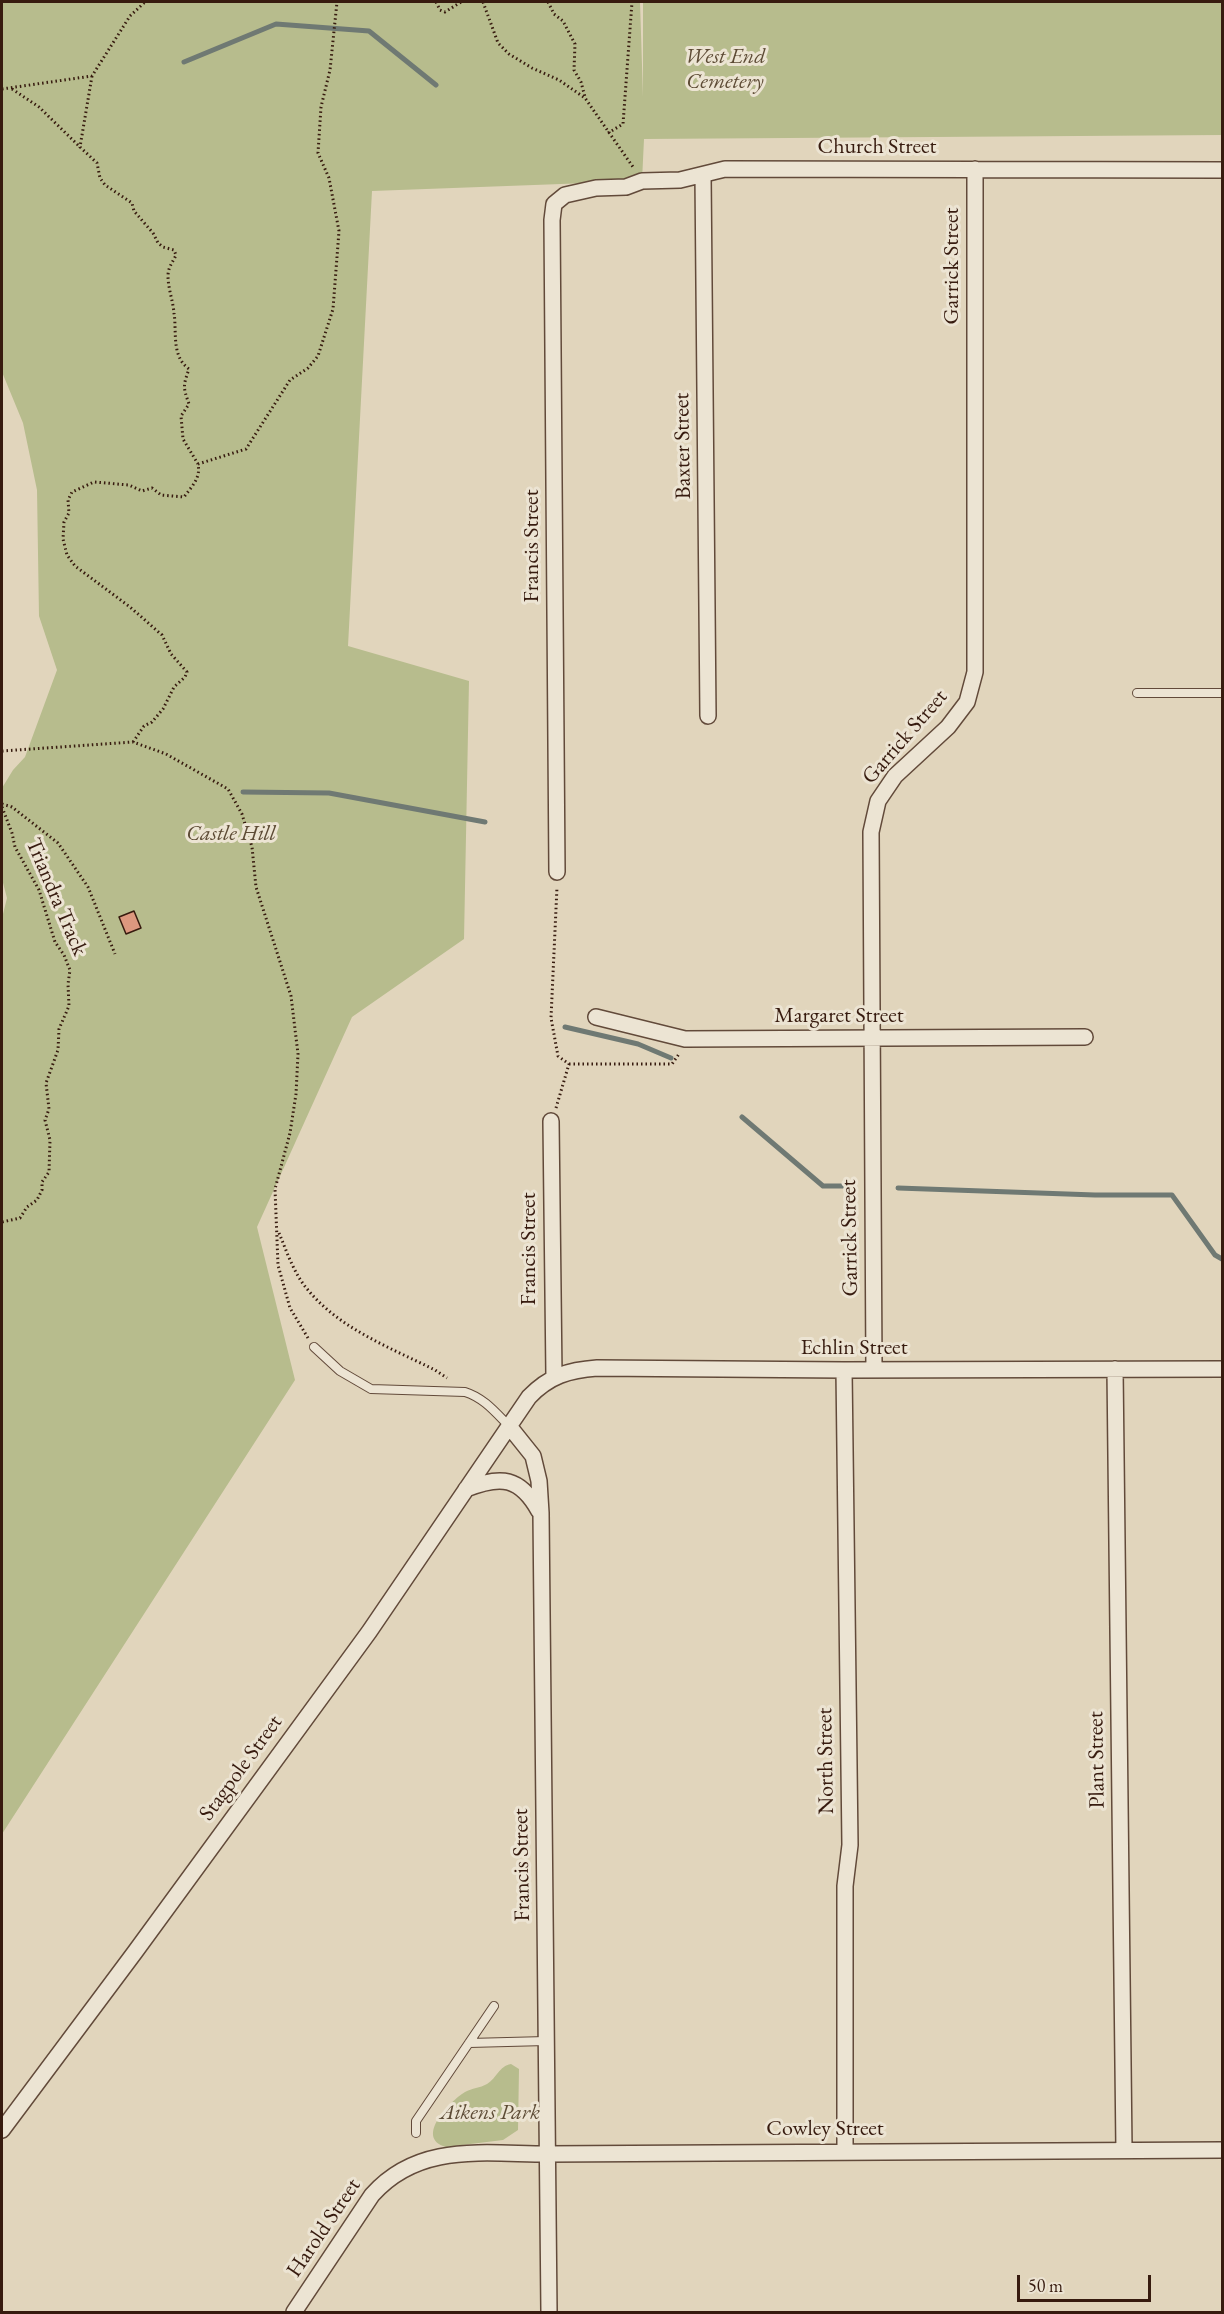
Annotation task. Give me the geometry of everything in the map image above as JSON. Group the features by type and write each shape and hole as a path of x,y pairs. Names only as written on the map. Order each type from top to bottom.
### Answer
{"street":[{"name":"Church Street","path":"552,220 554,204 565,195 596,188 626,187 642,181 680,180 725,169 1222,170"},
{"name":"Garrick Street","path":"874,1370 871,832 878,801 895,776 948,728 967,702 975,672 975,169"},
{"name":"Baxter Street","path":"703,175 708,716"},
{"name":"Francis Street","path":"552,220 557,872"},
{"name":"Margaret Street","path":"596,1017 685,1039 1085,1037"},
{"name":"Francis Street","path":"551,1121 554,1377"},
{"name":"Echlin Street","path":"508,1426 529,1397 554,1377 577,1369 1222,1369"},
{"name":"Plant Street","path":"1115,1369 1124,2150"},
{"name":"North Street","path":"844,1370 850,1845 845,1886 846,2151"},
{"name":"Francis Street","path":"508,1426 533,1456 539,1481 541,1513 549,2313"},
{"name":"Stagpole Street","path":"2,2130 369,1632 508,1426"},
{"path":"466,1488 496,1480 519,1486 530,1494 541,1513"},
{"name":"Cowley Street","path":"428,2158 448,2155 1222,2150"},
{"name":"Harold Street","path":"294,2313 372,2195 391,2176 428,2158"}],"lane":[{"path":"1137,693 1222,693"},
{"path":"314,1347 340,1371 371,1389 465,1392 477,1396 490,1406 508,1426"},
{"path":"416,2133 416,2121 494,2006"},
{"path":"469,2043 546,2041"}],"path":[{"path":"80,147 92,76 130,16 145,2"},
{"path":"198,464 246,449 290,380 308,368 318,356 333,309 339,231 329,178 318,153 321,107 330,70 337,2"},
{"path":"436,2 440,10 445,12 461,2"},
{"path":"483,2 498,43 509,54 532,68 559,80 585,98"},
{"path":"548,2 554,14 563,21 574,45 574,70 581,82 585,98 642,181"},
{"path":"608,133 623,124 633,2"},
{"path":"2,89 92,76"},
{"path":"11,88 39,107 97,163 100,178 105,184 132,203 134,212 153,233 158,243 174,250 176,255 170,264 168,276 175,315 174,338 180,360 189,369 183,389 189,404 181,416 183,439 198,464 200,472 197,480 184,497 161,495 152,488 142,490 129,485 93,482 72,492 68,500 69,513 64,522 63,539 67,555 75,566 162,635 171,654 187,672 174,687 163,709 152,722 144,726 133,742"},
{"path":"2,751 133,742 166,753 228,789 242,814 252,847 256,887 291,996 298,1054 296,1094 290,1133 275,1189 278,1265 290,1308 314,1347"},
{"path":"2,806 12,807 58,843 88,887 115,954"},
{"name":"Triandra Track","path":"2,806 15,847 39,890 55,942 70,970 69,1006 59,1029 58,1050 45,1083 49,1109 45,1120 50,1140 49,1172 42,1182 38,1200 27,1207 20,1218 2,1222"},
{"path":"557,872 551,1018 558,1056 569,1064 672,1064 679,1055 685,1039"},
{"path":"551,1121 569,1064"},
{"path":"278,1228 291,1262 307,1289 338,1320 435,1370 465,1392"}],"green space":[{"name":"Castle Hill","path":"2,2 640,2 643,97 643,2 1222,2 1222,135 644,139 642,181 372,191 348,646 469,681 464,939 352,1017 257,1227 295,1380 2,1834 2,918 7,898 2,879 2,788 13,770 25,757 57,670 39,616 37,490 23,423 2,372"},
{"name":"Aikens Park","path":"511,2064 519,2069 518,2130 503,2140 446,2147 437,2142 433,2136 434,2128 451,2103 465,2092 487,2084 504,2067"}],"building":[{"path":"134,911 141,928 126,934 119,917"}],"waterway":[{"path":"184,62 276,24 369,31 436,85"},
{"path":"243,792 329,793 485,822"},
{"path":"565,1027 638,1044 671,1058"},
{"path":"742,1117 823,1186 845,1186"},
{"path":"898,1188 1095,1195 1172,1195 1215,1255 1222,1259"}],"park label":[{"name":"West End Cemetery","path":"725,70"}]}
